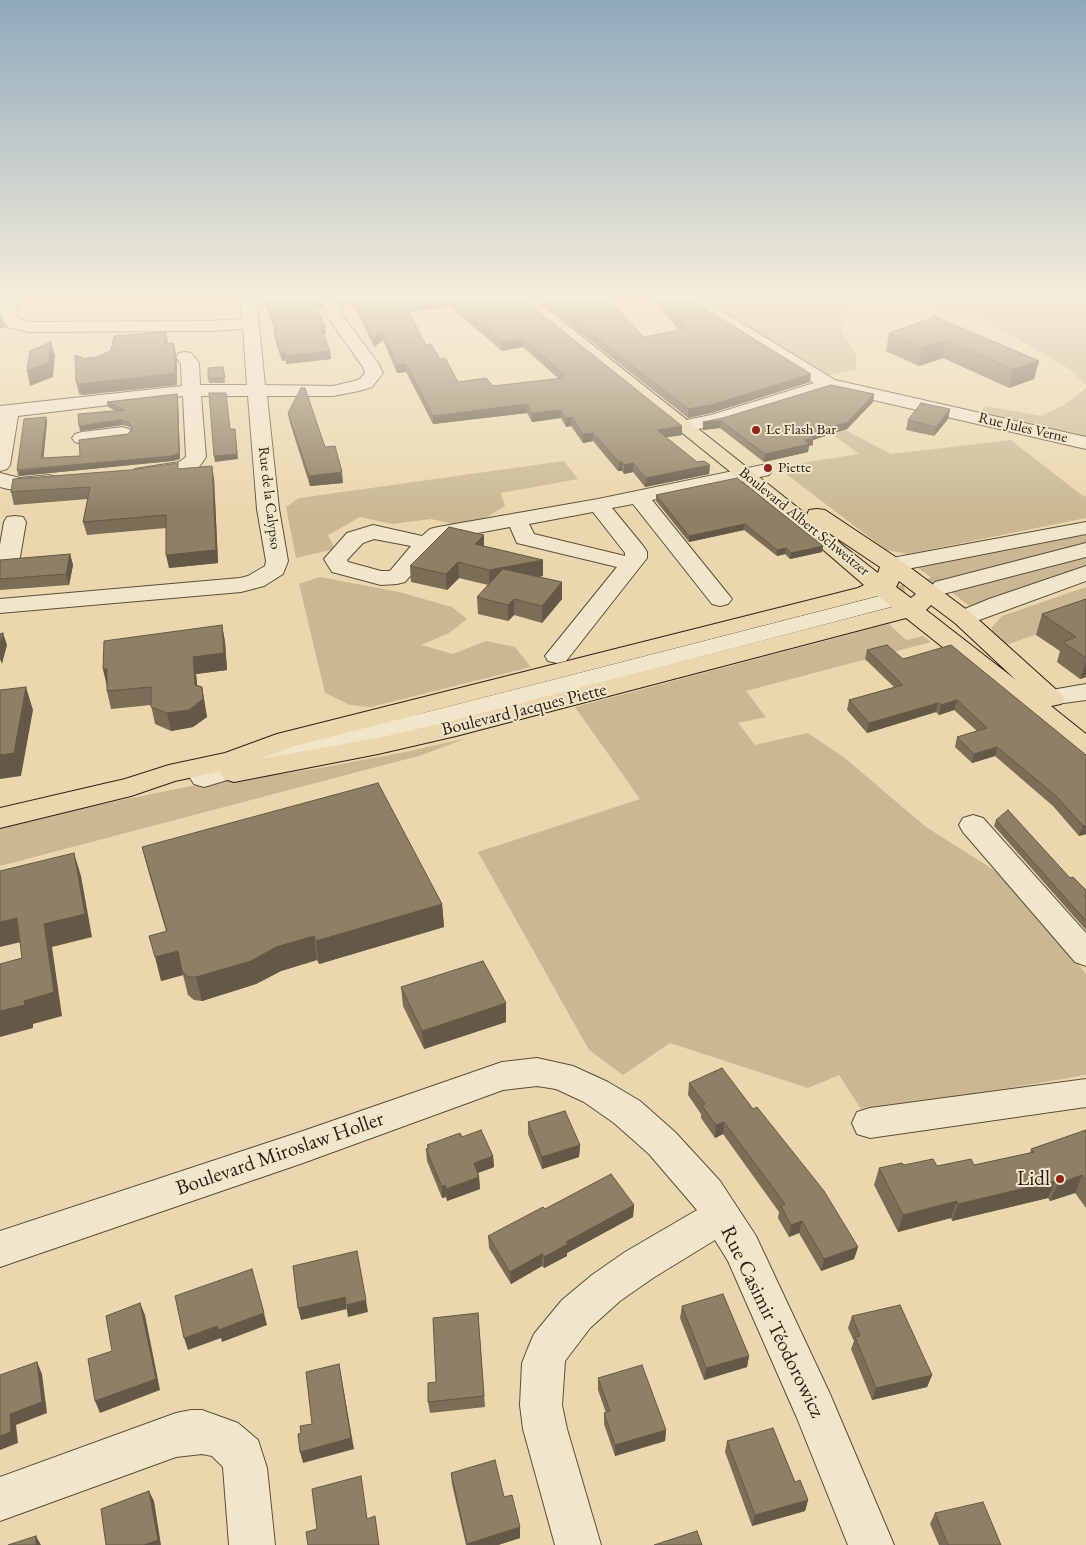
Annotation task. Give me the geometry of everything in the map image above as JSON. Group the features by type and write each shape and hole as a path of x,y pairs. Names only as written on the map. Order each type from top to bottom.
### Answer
{"main road":[{"name":"Boulevard Albert Schweitzer","path":"618,369 754,473 822,519 887,582"},
{"name":"Boulevard Albert Schweitzer","path":"625,369 692,425"},
{"name":"Boulevard Albert Schweitzer","path":"754,473 789,511 806,519 887,582 934,605 1086,746"},
{"name":"Boulevard Jacques Piette","path":"0,818 131,787 169,774 232,760 286,740 862,594 887,582"},
{"name":"Boulevard Jacques Piette","path":"131,787 204,778 334,755 430,734 934,605"},
{"path":"934,605 1032,690 1049,697 1086,727"}],"street":[{"path":"123,475 175,469 192,463 196,457 190,369"},
{"name":"Rue de la Calypso","path":"0,606 241,585 256,581 274,569 277,561 268,509 256,369"},
{"path":"0,464 4,412 191,390 333,391 359,386 370,379 374,373 373,369"},
{"name":"Rue Jules Verne","path":"805,369 829,384 1086,443"},
{"path":"692,425 829,384"},
{"path":"98,400 102,436"},
{"path":"82,438 122,433"},
{"path":"426,543 438,534 598,505 754,473"},
{"path":"0,480 20,484 66,480"},
{"path":"638,496 720,599"},
{"path":"557,656 636,558 636,552 598,505"},
{"path":"517,520 525,538 631,564"},
{"path":"0,561 9,557 15,522"},
{"path":"204,778 298,750 437,717 887,582 1086,528"},
{"path":"934,605 1086,550"},
{"path":"934,605 1086,573"},
{"path":"1049,697 1086,692"},
{"path":"232,760 276,751 298,750"},
{"path":"972,825 1086,954"},
{"name":"Boulevard Miroslaw Holler","path":"0,1249 312,1144 502,1076 537,1072 561,1076"},
{"name":"Rue Casimir Téodorowicz","path":"561,1076 596,1092 643,1125 694,1177 721,1216 742,1250 764,1296 815,1409 871,1545"},
{"path":"870,1123 1086,1093"},
{"path":"578,1545 545,1429 541,1405 543,1363 548,1348 576,1314 606,1288 639,1265 721,1216"},
{"path":"0,1499 176,1435 202,1432 223,1438 232,1444 242,1456 245,1468 252,1545"}],"shaded area":[{"path":"815,369 856,369 826,376"},
{"path":"1069,369 1086,369 1086,385"},
{"path":"1086,388 1086,440 980,414 985,406 1041,416 1064,405"},
{"path":"845,430 891,454 1011,440 1084,497 1086,494 1086,518 908,554 886,550 777,467 859,454 832,434"},
{"path":"564,461 578,479 501,493 505,506 480,521 459,525 431,519 392,524 360,517 328,535 335,549 296,558 286,507 299,498"},
{"path":"1086,531 1086,544 936,581 914,565"},
{"path":"1086,557 1086,570 972,608 951,592"},
{"path":"320,577 399,592 452,607 467,619 449,633 421,645 453,654 486,641 515,647 531,667 371,707 350,705 325,693 299,584"},
{"path":"1086,587 1086,617 1006,645 992,631 992,627 1002,616"},
{"path":"889,624 906,640 923,636 931,642 746,691 766,717 738,723 755,745 808,733 846,759 926,827 1002,875 1036,912 1086,974 1086,1075 975,1094 861,1109 839,1075 808,1088 670,1043 623,1075 589,1050 478,852 640,799 575,707"},
{"path":"467,738 422,755 0,866 0,828 53,814 196,785 320,768"}],"building":[{"path":"76,369 175,369 175,373 79,384 76,382"},
{"path":"208,369 223,369 225,378 208,378"},
{"path":"409,369 451,369 458,382 486,378 493,386 563,378 560,375 564,374 558,369 611,369 682,426 657,430 697,462 704,461 710,465 646,478 633,463 624,465 622,462 619,462 593,433 583,434 572,417 566,418 561,410 532,413 527,404 433,416"},
{"path":"637,369 803,369 811,374 711,405 688,409"},
{"path":"831,385 874,394 848,422 808,434 814,438 804,440 809,444 765,454 721,421 703,422 723,418"},
{"path":"301,388 305,388 325,447 335,446 342,472 309,476 288,413"},
{"path":"209,393 226,393 230,429 235,429 237,454 214,456"},
{"path":"177,394 179,453 171,456 17,470 24,419 46,417 41,458 80,456 79,440 128,434 133,428 128,422 121,420 79,426 78,414 124,410 107,402"},
{"path":"921,403 950,409 936,427 908,420"},
{"path":"178,463 178,469 212,466 216,550 166,555 166,515 83,522 90,487 11,492 13,479 130,470"},
{"path":"737,478 823,546 791,553 786,548 777,550 745,524 689,536 656,495"},
{"path":"449,527 484,535 475,544 543,560 489,570 458,562 446,574 410,566"},
{"path":"70,554 66,574 0,579 0,560"},
{"path":"503,569 562,582 542,606 514,599 508,605 477,597"},
{"path":"1086,599 1086,658 1063,642 1076,637 1042,614"},
{"path":"222,625 224,653 193,657 195,685 202,687 203,699 189,710 167,713 151,707 151,687 107,691 107,669 103,669 104,641"},
{"path":"3,633 0,645 0,634"},
{"path":"887,645 903,659 951,645 1086,755 1086,825 1083,826 1056,796 997,747 974,754 957,737 987,728 957,700 941,705 938,703 869,723 849,700 903,685 867,650"},
{"path":"26,687 14,753 0,755 0,690"},
{"path":"378,783 442,904 316,941 314,936 276,947 251,961 196,977 188,977 182,971 178,951 155,957 149,936 167,931 142,847"},
{"path":"1008,810 1070,878 1073,877 1086,890 1086,895 1084,896 1086,898 1086,921 996,820"},
{"path":"74,853 85,914 44,924 54,992 24,1001 25,1005 0,1011 0,964 22,958 17,918 0,922 0,871"},
{"path":"483,961 506,1003 422,1031 401,987"},
{"path":"722,1068 753,1109 757,1107 824,1191 858,1247 824,1259 802,1221 791,1225 781,1206 785,1204 724,1122 716,1125 702,1106 705,1104 689,1083"},
{"path":"565,1111 580,1145 542,1157 528,1122"},
{"path":"481,1130 493,1156 474,1163 479,1177 446,1189 445,1185 442,1187 426,1149 429,1148 427,1145 460,1133 462,1137"},
{"path":"1086,1130 1086,1180 1082,1175 1058,1184 1055,1181 958,1204 957,1201 903,1215 879,1168 933,1159 937,1166 971,1159 974,1165 1034,1152 1031,1149"},
{"path":"611,1174 634,1205 566,1242 568,1244 544,1257 542,1254 510,1272 488,1236 543,1207 545,1209"},
{"path":"357,1251 366,1300 346,1305 345,1297 298,1308 293,1266"},
{"path":"252,1269 264,1313 218,1330 217,1326 184,1338 175,1296"},
{"path":"723,1294 749,1356 706,1368 682,1306"},
{"path":"140,1303 156,1379 95,1401 88,1359 112,1351 106,1316"},
{"path":"900,1305 932,1375 876,1388 855,1337 860,1336 852,1316"},
{"path":"478,1313 484,1396 428,1402 428,1383 436,1382 433,1318"},
{"path":"37,1362 42,1402 10,1414 11,1432 0,1436 0,1375"},
{"path":"339,1364 351,1438 300,1452 298,1434 301,1433 300,1426 312,1424 306,1372"},
{"path":"642,1365 666,1430 615,1445 604,1413 610,1411 598,1378"},
{"path":"773,1428 795,1482 800,1480 808,1500 755,1515 727,1441"},
{"path":"495,1460 504,1497 512,1495 520,1527 467,1544 451,1473"},
{"path":"361,1476 367,1519 375,1516 379,1545 308,1545 306,1532 317,1529 312,1489"},
{"path":"149,1491 158,1540 144,1545 106,1545 101,1509"},
{"path":"983,1502 1001,1545 948,1545 935,1513"},
{"path":"697,1531 702,1545 654,1545"},
{"path":"36,1536 36,1545 8,1545"}],"tunnel":[{"path":"883,602 943,587"}],"place":[{"name":"Le Flash Bar","path":"756,430"},
{"name":"Piette","path":"768,468"},
{"name":"Lidl","path":"1060,1179"}]}
